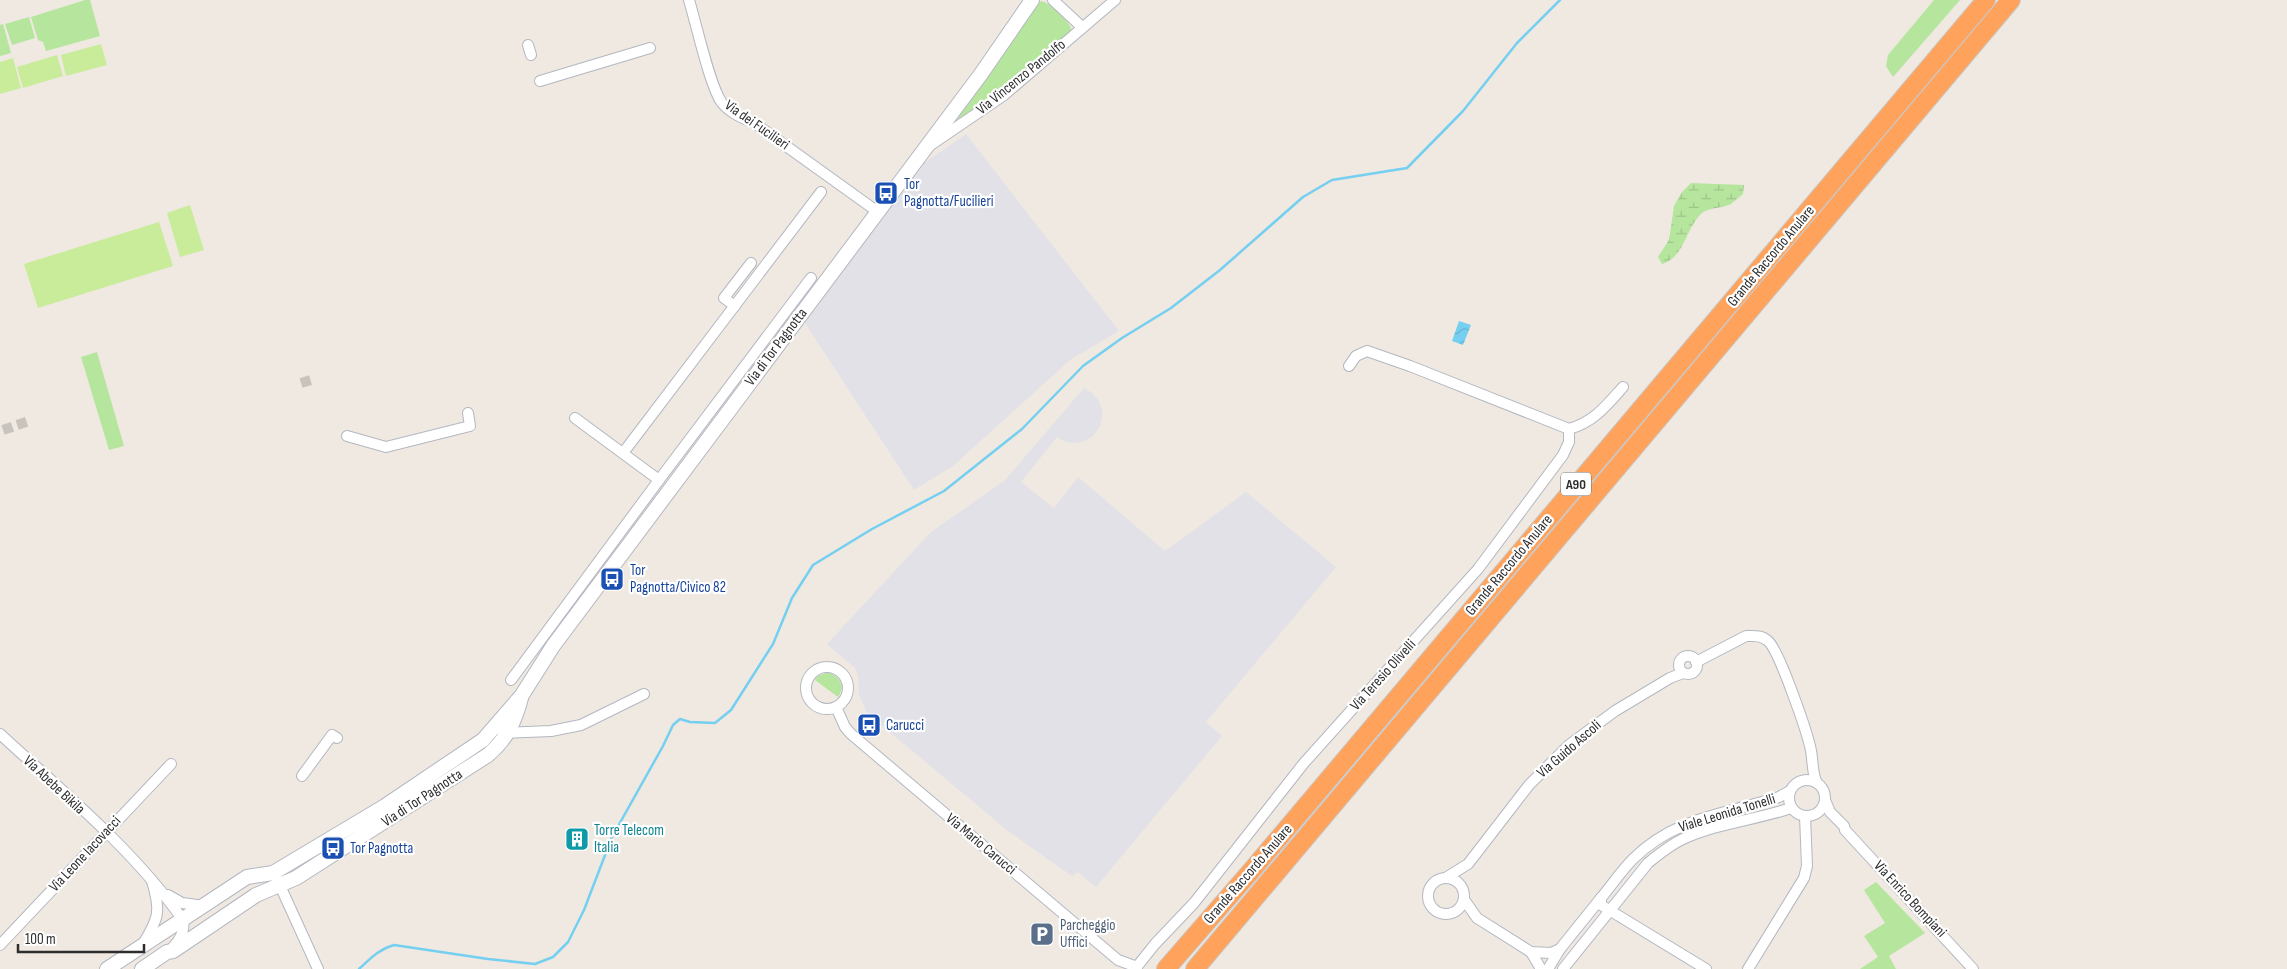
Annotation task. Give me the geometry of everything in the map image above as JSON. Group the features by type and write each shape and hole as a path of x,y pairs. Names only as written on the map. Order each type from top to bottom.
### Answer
{"highway":[{"name":"Grande Raccordo Anulare","path":"1166,969 1252,870 1986,0"},
{"name":"Grande Raccordo Anulare","path":"1194,969 2011,0"}],"street":[{"name":"Via dei Fucilieri","path":"689,0 713,80 724,104 734,113 754,123 878,212"},
{"name":"Via di Tor Pagnotta","path":"167,952 173,951 256,895 276,878 490,734 522,695 553,646 998,51 1032,0"},
{"path":"1053,0 1082,27"},
{"name":"Via Vincenzo Pandolfo","path":"923,150 1004,95 1115,0"},
{"path":"528,45 531,55"},
{"path":"540,81 650,48"},
{"path":"623,453 821,192"},
{"path":"735,306 724,298 751,263"},
{"path":"511,680 811,278"},
{"path":"1349,366 1352,359 1359,353 1371,352 1569,429 1583,425 1595,418 1623,388"},
{"path":"347,436 386,447 470,426 468,413"},
{"path":"575,418 659,480"},
{"name":"Via Teresio Olivelli","path":"1136,968 1155,944 1189,909 1304,763 1478,569 1563,456 1569,442 1569,429"},
{"name":"Via Guido Ascoli","path":"1447,877 1468,864 1506,812 1548,763 1592,726 1681,671 1693,673 1696,668 1696,662 1746,636 1762,637 1775,650 1808,744"},
{"path":"820,668 835,668 843,674 847,681 847,696 836,707 820,708 813,704 808,696 808,681 812,674 820,668"},
{"path":"490,734 551,730 581,725 644,694"},
{"name":"Via di Tor Pagnotta","path":"106,969 247,877 296,878 340,852 488,755 508,732 516,717 522,695"},
{"name":"Via Mario Carucci","path":"836,707 845,727 851,734 1118,960 1136,968"},
{"name":"Via Abebe Bikila","path":"0,734 106,832 151,878 183,920"},
{"path":"302,776 332,735 337,738"},
{"path":"1808,744 1812,770 1816,781 1824,789 1825,800 1816,814 1805,816 1791,808 1788,797 1806,767 1808,744"},
{"name":"Via Leone Iacovacci","path":"0,945 171,764"},
{"path":"1798,781 1810,779 1816,781"},
{"name":"Viale Leonida Tonelli","path":"1548,969 1560,949 1632,859 1657,838 1676,827 1697,819 1779,797 1790,791"},
{"name":"Via Enrico Bompiani","path":"1825,800 1830,812 1844,826 1845,830 1973,969"},
{"name":"Viale Leonida Tonelli","path":"1563,969 1648,863 1682,839 1701,832 1791,808"},
{"name":"Via Enrico Bompiani","path":"1816,814 1830,821 1841,830 1845,830"},
{"path":"1748,969 1804,878 1807,866 1805,816"},
{"name":"Via Guido Ascoli","path":"1462,888 1468,864"},
{"path":"1477,918 1465,901 1462,888 1453,879 1447,877 1439,878 1432,884 1428,899 1434,911 1448,915 1455,913 1477,918 1531,952 1541,969"},
{"name":"Via Abebe Bikila","path":"141,947 154,926 159,913 151,878"},
{"path":"276,878 318,969"},
{"name":"Via Abebe Bikila","path":"163,892 182,903 204,906"},
{"path":"1602,898 1601,905 1706,969"},
{"path":"1455,913 1465,901"},
{"name":"Via di Tor Pagnotta","path":"142,969 167,952 182,935 183,920"},
{"path":"1531,952 1551,953 1560,949"}],"shaded area":[{"path":"966,134 1119,331 1070,360 953,466 914,490 805,323 920,166"},
{"path":"1084,388 1098,400 1102,409 1102,419 1099,428 1093,436 1085,441 1066,442 1057,437 1021,482 1054,508 1078,477 1165,551 1246,492 1336,567 1206,722 1222,736 1096,887 1078,872 1072,876 1008,831 867,713 859,694 858,676 855,668 827,644 931,532 1004,481"}],"green space":[{"path":"90,0 100,36 46,51 43,42 38,40 31,17"},
{"path":"1934,0 1960,0 1893,77 1886,66 1888,55"},
{"path":"1041,1 1060,13 1072,31 975,108 958,119 957,113 1020,30 1034,7"},
{"path":"29,17 35,38 12,45 5,24"},
{"path":"3,24 11,53 0,56 0,25"},
{"path":"101,44 107,65 66,76 61,55"},
{"path":"57,55 63,76 23,88 17,67"},
{"path":"13,58 21,88 0,94 0,62"},
{"path":"1691,183 1744,185 1743,194 1731,204 1702,213 1694,222 1680,250 1669,261 1662,264 1658,257 1669,240 1674,206 1682,192"},
{"path":"190,205 204,250 180,257 167,213"},
{"path":"159,222 173,266 38,308 24,264"},
{"path":"97,352 124,446 109,450 81,357"},
{"path":"828,672 839,679 842,686 838,697 815,680 818,676"},
{"path":"1876,882 1925,933 1889,956 1896,969 1860,969 1878,957 1864,936 1885,923 1864,890"}],"water":[{"path":"1459,321 1471,325 1463,345 1452,341"}],"waterway":[{"path":"359,969 379,952 394,945 535,964 553,957 568,942 584,910 612,837 673,725 680,719 690,722 715,723 731,710 773,644 792,598 813,565 872,529 944,491 1022,429 1083,366 1122,338 1171,308 1220,270 1303,197 1332,180 1407,168 1463,111 1517,43 1560,0"}],"tunnel":[{"path":"301,383 311,380"},
{"path":"3,430 29,421"}],"place":[{"name":"Tor Pagnotta/Fucilieri","path":"886,193"},
{"name":"Tor Pagnotta/Civico 82","path":"612,579"},
{"name":"Carucci","path":"869,725"},
{"name":"Torre Telecom Italia","path":"577,839"},
{"name":"Tor Pagnotta","path":"333,848"},
{"name":"Parcheggio Uffici","path":"1042,934"}]}
